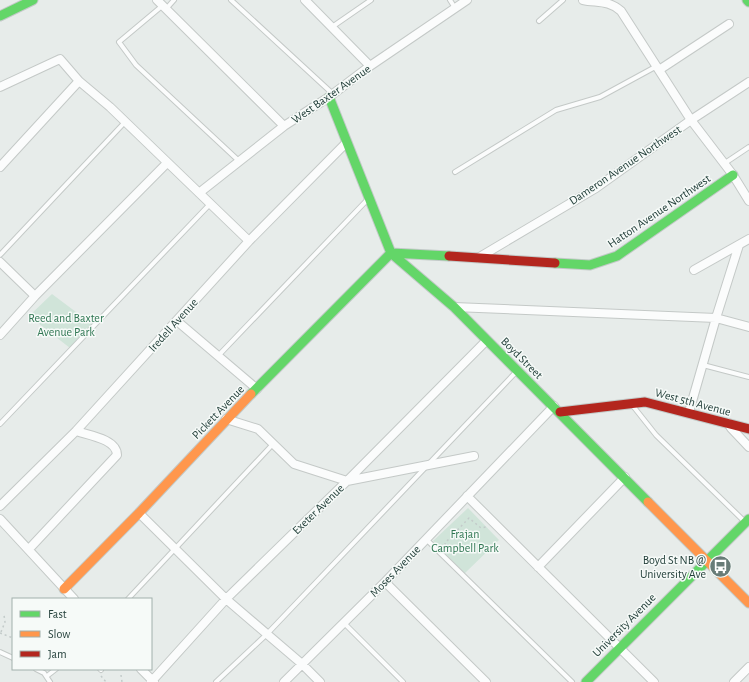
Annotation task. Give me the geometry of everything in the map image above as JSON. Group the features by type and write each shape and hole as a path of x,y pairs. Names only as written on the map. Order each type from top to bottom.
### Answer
{"street":[{"path":"0,16 33,0"},
{"path":"305,0 370,66"},
{"name":"West Baxter Avenue","path":"199,193 284,126 331,95 370,66 466,0"},
{"path":"583,0 614,5 621,11 691,120 733,175 749,201"},
{"path":"162,5 284,126"},
{"path":"658,68 729,24"},
{"path":"0,87 60,59 79,81 125,122 249,241"},
{"path":"0,167 79,81"},
{"name":"Dameron Avenue Northwest","path":"478,258 596,188 691,120 749,82"},
{"name":"Boyd Street","path":"331,95 346,144 390,253 454,306 625,476 749,603"},
{"name":"Iredell Avenue","path":"0,506 76,431 249,241 346,144"},
{"path":"0,336 35,296 168,163"},
{"name":"Hatton Avenue Northwest","path":"390,253 590,265 617,256 733,175"},
{"path":"694,270 749,239"},
{"path":"689,412 739,245"},
{"name":"Pickett Avenue","path":"64,589 139,513 226,419 390,253"},
{"path":"0,262 35,296"},
{"path":"454,306 716,318 749,327"},
{"path":"177,321 257,389"},
{"name":"Exeter Avenue","path":"152,681 226,599 347,481 487,340"},
{"name":"West 5th Avenue","path":"557,409 645,402 689,412 749,429"},
{"name":"Moses Avenue","path":"284,682 385,582 467,496 557,409"},
{"path":"226,419 258,429 294,464 347,481 474,456"},
{"path":"728,423 749,447"},
{"path":"28,549 117,455 117,451 111,443 76,431"},
{"path":"538,567 625,476"},
{"path":"467,496 654,682"},
{"path":"139,513 226,599 302,664 320,682"},
{"path":"0,520 73,598"},
{"name":"University Avenue","path":"586,682 619,647 707,560 748,522"},
{"path":"385,582 486,682"},
{"path":"734,682 749,667"},
{"path":"143,670 152,681"}],"lane":[{"path":"174,0 162,5 119,42 136,65 239,161"},
{"path":"231,0 331,95"},
{"path":"332,27 371,0"},
{"path":"450,0 456,8"},
{"path":"539,21 563,0"},
{"path":"455,172 544,116 556,110 600,97 658,68"},
{"path":"0,255 125,122"},
{"path":"724,164 749,148"},
{"path":"218,357 369,199"},
{"path":"0,424 210,204"},
{"path":"702,365 749,377"},
{"path":"216,682 266,634 429,465 518,370"},
{"path":"631,402 656,435 748,522"},
{"path":"129,598 273,444"},
{"path":"426,539 572,682"},
{"path":"343,623 403,682"},
{"path":"0,652 12,658"},
{"path":"38,670 47,676 50,682"},
{"path":"47,676 55,670"}],"path":[{"path":"442,555 446,551 445,543 469,518 481,528 486,527"},
{"path":"4,615 5,622 0,632 12,638"},
{"path":"121,675 122,682"}],"green space":[{"name":"Reed and Baxter Avenue Park","path":"52,294 92,324 70,348 29,316"},
{"name":"Frajan Campbell Park","path":"468,508 499,540 464,574 433,541"}],"traffic: fast":[{"path":"0,16 33,0"},
{"path":"329,97 391,253 454,307 648,502"},
{"path":"555,263 590,265 617,256 733,175"},
{"path":"251,394 391,253 449,256"},
{"path":"586,682 749,519"}],"traffic: slow":[{"path":"64,589 139,513 251,394"},
{"path":"648,502 749,603"}],"traffic: jam":[{"path":"449,256 555,263"},
{"path":"560,412 645,402 749,429"}],"place":[{"name":"Boyd St NB @ University Ave","path":"721,567"}]}
